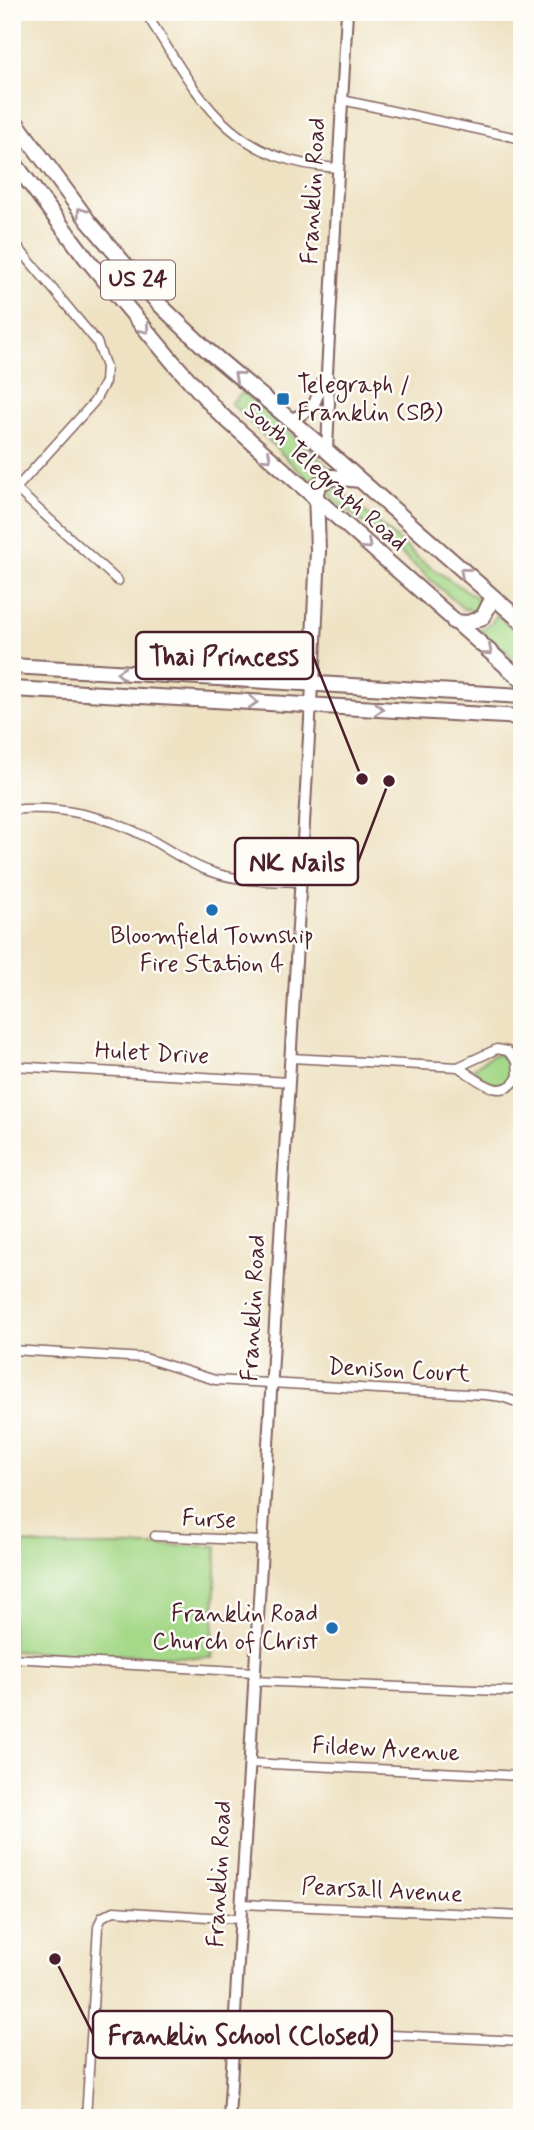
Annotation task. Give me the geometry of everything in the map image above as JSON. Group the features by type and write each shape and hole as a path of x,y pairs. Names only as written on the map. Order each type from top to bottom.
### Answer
{"highway":[{"name":"South Telegraph Road","path":"12,117 89,222 157,302 206,349 522,622"},
{"name":"South Telegraph Road","path":"12,160 86,258 219,413 522,680"},
{"path":"315,500 319,484 324,479 332,477 360,480"},
{"name":"Franklin Road","path":"312,685 318,550 315,500"},
{"path":"454,622 468,623 483,617 493,597"},
{"path":"12,666 522,696"},
{"path":"12,689 522,717"}],"street":[{"path":"145,12 211,112 237,135 279,159 338,168"},
{"name":"Franklin Road","path":"327,451 330,402 327,373 347,12"},
{"path":"342,100 522,139"},
{"path":"12,240 97,342 106,367 104,382 94,402 14,491 118,581"},
{"name":"Franklin Road","path":"290,420 312,409 327,373"},
{"name":"Franklin Road","path":"229,2118 312,685"},
{"path":"12,810 37,809 87,815 128,828 214,873 246,880 301,882"},
{"path":"291,1058 458,1067 492,1050 502,1050 514,1057 519,1071 513,1084 500,1090 490,1088 458,1067"},
{"name":"Hulet Drive","path":"12,1066 289,1082"},
{"name":"Denison Court","path":"12,1350 145,1359 209,1379 486,1395 522,1404"},
{"name":"Furse","path":"155,1536 262,1541"},
{"path":"12,1658 253,1677 522,1692"},
{"name":"Fildew Avenue","path":"248,1763 522,1776"},
{"name":"Pearsall Avenue","path":"241,1904 522,1916"},
{"path":"86,2118 97,1933 102,1917 114,1911 240,1919"},
{"path":"234,2028 522,2041"}],"green space":[{"path":"243,392 330,469 321,472 311,481 300,472 231,403"},
{"path":"333,488 341,491 423,562 480,600 478,610 465,610 388,542 332,499 329,491"},
{"path":"497,615 522,636 522,665 480,630"},
{"path":"499,1054 510,1059 514,1070 509,1081 499,1084 485,1079 474,1068 491,1056"},
{"path":"12,1542 52,1546 217,1546 212,1658 12,1651"}],"place":[{"name":"Telegraph / Franklin (SB)","path":"283,399"},
{"name":"Thai Princess","path":"362,779"},
{"name":"NK Nails","path":"389,781"},
{"name":"Bloomfield Township Fire Station 4","path":"212,910"},
{"name":"Franklin Road Church of Christ","path":"332,1628"},
{"name":"Franklin School (Closed)","path":"55,1959"}]}
